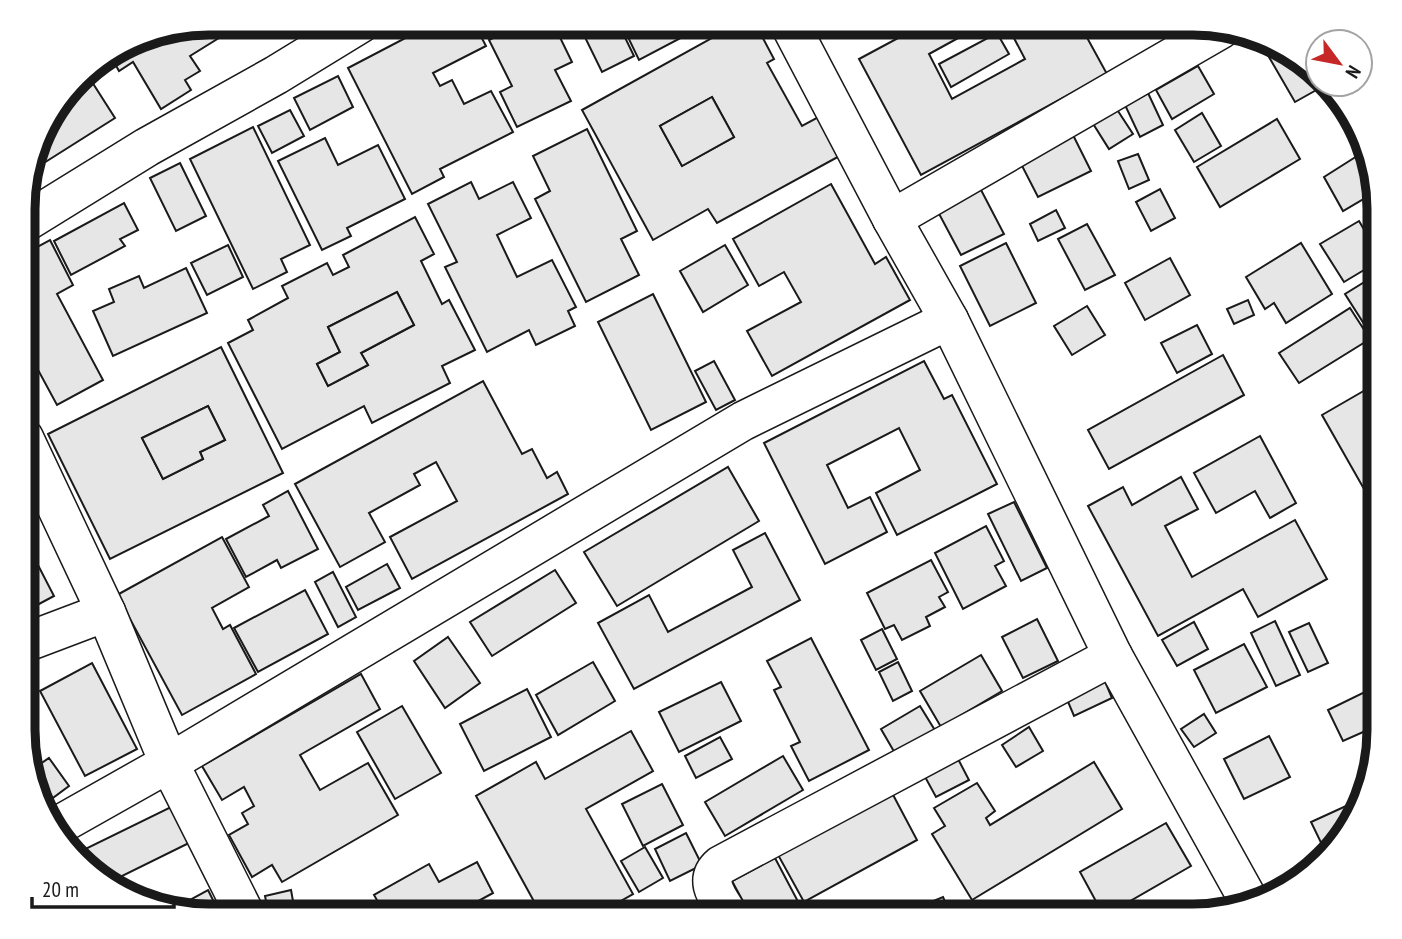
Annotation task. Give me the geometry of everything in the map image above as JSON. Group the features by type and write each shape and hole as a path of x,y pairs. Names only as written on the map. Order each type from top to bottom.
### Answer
{"street":[{"path":"35,216 147,147 341,35"},
{"path":"795,35 892,219 949,320 1113,656 1246,896"},
{"path":"892,219 1209,36"},
{"path":"62,823 743,421 949,320"},
{"path":"35,461 106,612 169,762 240,904"},
{"path":"35,639 106,612"},
{"path":"723,904 711,881 713,872 721,865 1113,656"}],"building":[{"path":"197,35 224,35 190,56 200,71 185,80 191,90 161,109 133,62 119,71 115,63 153,44"},
{"path":"411,35 480,35 486,46 433,73 440,86 452,80 464,104 491,91 513,132 440,169 444,177 412,194 348,68"},
{"path":"499,35 559,35 572,62 555,70 571,101 517,127 500,92 512,86 489,40"},
{"path":"584,35 624,35 634,56 602,72"},
{"path":"627,35 686,35 639,60"},
{"path":"718,35 761,35 774,59 767,63 802,126 824,114 845,153 717,223 708,209 653,240 582,110","holes":["712,97 734,137 682,166 660,126"]},
{"path":"904,35 959,35 960,37 929,54 952,99 1025,59 1012,35 1086,35 1107,74 921,175 859,59"},
{"path":"993,35 998,35 1009,54 951,87 939,64"},
{"path":"1265,51 1304,75 1304,97 1295,102"},
{"path":"1198,66 1214,94 1172,119 1156,90"},
{"path":"338,76 353,107 310,130 294,98"},
{"path":"91,81 115,118 41,165 64,112"},
{"path":"1148,93 1163,125 1140,137 1125,105"},
{"path":"712,97 734,137 682,166 660,126"},
{"path":"1116,108 1133,134 1109,149 1092,122"},
{"path":"290,110 304,136 272,153 258,126"},
{"path":"1202,113 1221,146 1194,162 1175,130"},
{"path":"1277,119 1300,159 1220,207 1197,167"},
{"path":"253,127 310,245 281,259 287,272 253,289 190,159"},
{"path":"587,129 637,231 621,239 639,275 586,302 535,199 550,191 533,156"},
{"path":"1071,131 1091,171 1038,197 1018,158"},
{"path":"325,138 338,165 378,145 405,199 347,228 351,236 322,250 278,161"},
{"path":"1138,154 1149,180 1129,189 1118,161"},
{"path":"1359,155 1367,197 1343,211 1324,177"},
{"path":"180,163 206,216 176,231 150,178"},
{"path":"471,182 479,199 513,182 531,218 497,235 517,277 552,260 576,307 568,311 575,326 536,345 529,330 487,352 445,267 457,262 428,204"},
{"path":"831,184 875,264 886,257 910,300 772,376 747,331 801,302 784,272 759,286 733,239"},
{"path":"980,188 1004,234 961,255 937,210"},
{"path":"1160,189 1175,218 1151,231 1136,202"},
{"path":"124,203 138,230 120,239 125,246 71,275 54,241"},
{"path":"1056,210 1065,228 1038,241 1030,224"},
{"path":"415,217 434,254 421,261 442,304 449,300 475,350 442,366 450,383 372,423 364,406 282,449 228,343 253,330 248,320 288,298 282,286 327,263 333,275 349,267 343,255","holes":["397,292 414,325 361,353 368,365 328,386 317,364 340,352 328,327"]},
{"path":"1359,221 1367,235 1367,268 1344,282 1320,244"},
{"path":"1087,224 1115,275 1085,290 1058,239"},
{"path":"50,240 73,285 57,294 103,380 57,405 35,364 35,248"},
{"path":"1006,243 1036,303 990,326 960,266"},
{"path":"1301,243 1332,294 1286,323 1274,303 1265,309 1246,277"},
{"path":"228,245 243,277 207,295 191,263"},
{"path":"725,245 748,285 703,312 680,271"},
{"path":"1170,258 1190,295 1145,320 1125,283"},
{"path":"186,268 207,313 113,356 93,311 114,302 109,289 139,276 144,288"},
{"path":"1367,280 1367,329 1345,294"},
{"path":"397,292 414,325 361,353 368,365 328,386 317,364 340,352 328,327"},
{"path":"653,294 706,402 651,430 598,322"},
{"path":"1248,300 1254,315 1234,324 1227,309"},
{"path":"1087,306 1105,335 1072,355 1054,326"},
{"path":"1350,308 1367,334 1367,341 1299,383 1279,353"},
{"path":"1197,325 1212,354 1177,373 1161,343"},
{"path":"221,347 283,473 110,559 48,434","holes":["208,406 225,440 200,452 203,459 163,479 142,438"]},
{"path":"1223,355 1244,395 1109,469 1088,430"},
{"path":"714,361 735,400 716,410 695,371"},
{"path":"924,361 944,399 952,395 997,484 897,535 876,493 920,470 899,428 827,465 848,508 870,497 887,532 825,564 764,443"},
{"path":"483,381 522,454 532,449 547,478 557,472 568,494 412,579 390,537 457,501 436,462 414,474 420,485 369,513 385,542 340,567 295,484"},
{"path":"1367,389 1367,487 1364,489 1322,415"},
{"path":"208,406 225,440 200,452 203,459 163,479 142,438"},
{"path":"1260,436 1296,503 1270,518 1255,491 1216,513 1194,473"},
{"path":"728,467 759,521 617,606 584,552"},
{"path":"1181,477 1198,509 1165,526 1192,577 1295,520 1327,579 1258,617 1243,589 1158,636 1088,506 1123,487 1132,505"},
{"path":"288,491 318,549 281,568 277,560 246,577 226,539 269,516 263,505"},
{"path":"1014,502 1047,568 1021,581 988,514"},
{"path":"986,526 1004,561 995,566 1006,586 963,609 935,553"},
{"path":"765,533 800,600 634,689 598,623 649,595 668,632 752,587 733,550"},
{"path":"222,537 249,587 212,608 223,629 230,625 256,674 182,715 117,595"},
{"path":"35,559 54,596 35,606"},
{"path":"931,560 948,592 939,597 945,607 926,617 930,626 902,640 894,625 885,629 867,593"},
{"path":"387,564 400,588 358,610 346,587"},
{"path":"555,570 576,603 492,656 470,622"},
{"path":"333,572 356,617 338,627 315,582"},
{"path":"305,590 328,634 258,672 234,628"},
{"path":"1037,619 1058,661 1023,678 1002,637"},
{"path":"1275,621 1300,675 1276,686 1251,633"},
{"path":"1194,622 1208,649 1177,666 1162,640"},
{"path":"1309,623 1328,663 1308,672 1289,632"},
{"path":"882,629 897,659 876,670 861,640"},
{"path":"448,637 480,683 445,708 414,661"},
{"path":"811,638 869,750 809,781 791,746 800,742 774,690 781,687 767,661"},
{"path":"1244,644 1267,687 1216,713 1194,670"},
{"path":"981,655 1002,691 941,727 920,691"},
{"path":"593,662 615,701 558,735 536,695"},
{"path":"898,662 912,691 893,701 879,672"},
{"path":"92,663 137,749 85,776 40,691"},
{"path":"361,674 380,709 300,755 320,790 368,763 398,815 282,882 272,865 252,877 229,835 248,824 242,813 254,806 244,787 222,800 202,766"},
{"path":"1104,679 1112,698 1074,716 1066,697"},
{"path":"721,682 741,721 679,752 659,712"},
{"path":"527,689 551,737 484,771 460,724"},
{"path":"1367,691 1367,730 1343,741 1328,710"},
{"path":"402,706 441,773 395,799 357,732"},
{"path":"920,706 936,732 896,755 881,729"},
{"path":"1204,714 1216,733 1194,747 1181,729"},
{"path":"1029,727 1043,751 1016,767 1002,745"},
{"path":"631,731 653,771 586,809 633,894 615,904 535,904 476,796 536,762 545,779"},
{"path":"1269,736 1290,777 1244,799 1224,759"},
{"path":"720,737 732,759 696,778 685,756"},
{"path":"783,756 803,790 725,836 705,802"},
{"path":"957,757 969,780 936,797 924,775"},
{"path":"49,758 69,786 50,800 41,775 39,765"},
{"path":"1094,762 1122,809 972,900 932,834 945,826 934,808 977,783 995,811 986,818 990,825"},
{"path":"662,784 683,825 643,846 622,804"},
{"path":"891,791 917,840 804,902 777,853"},
{"path":"1350,804 1338,827 1323,846 1311,822"},
{"path":"173,806 191,842 118,878 83,850"},
{"path":"1166,823 1191,866 1125,904 1097,904 1080,872"},
{"path":"686,833 702,865 670,881 655,849"},
{"path":"645,847 663,878 639,892 621,861"},
{"path":"775,858 799,904 744,904 732,881"},
{"path":"477,862 493,893 473,904 379,904 374,895 429,864 439,882"},
{"path":"208,890 215,904 209,904 185,903"},
{"path":"291,890 294,904 267,904 265,896"},
{"path":"943,897 946,904 926,904"}]}
